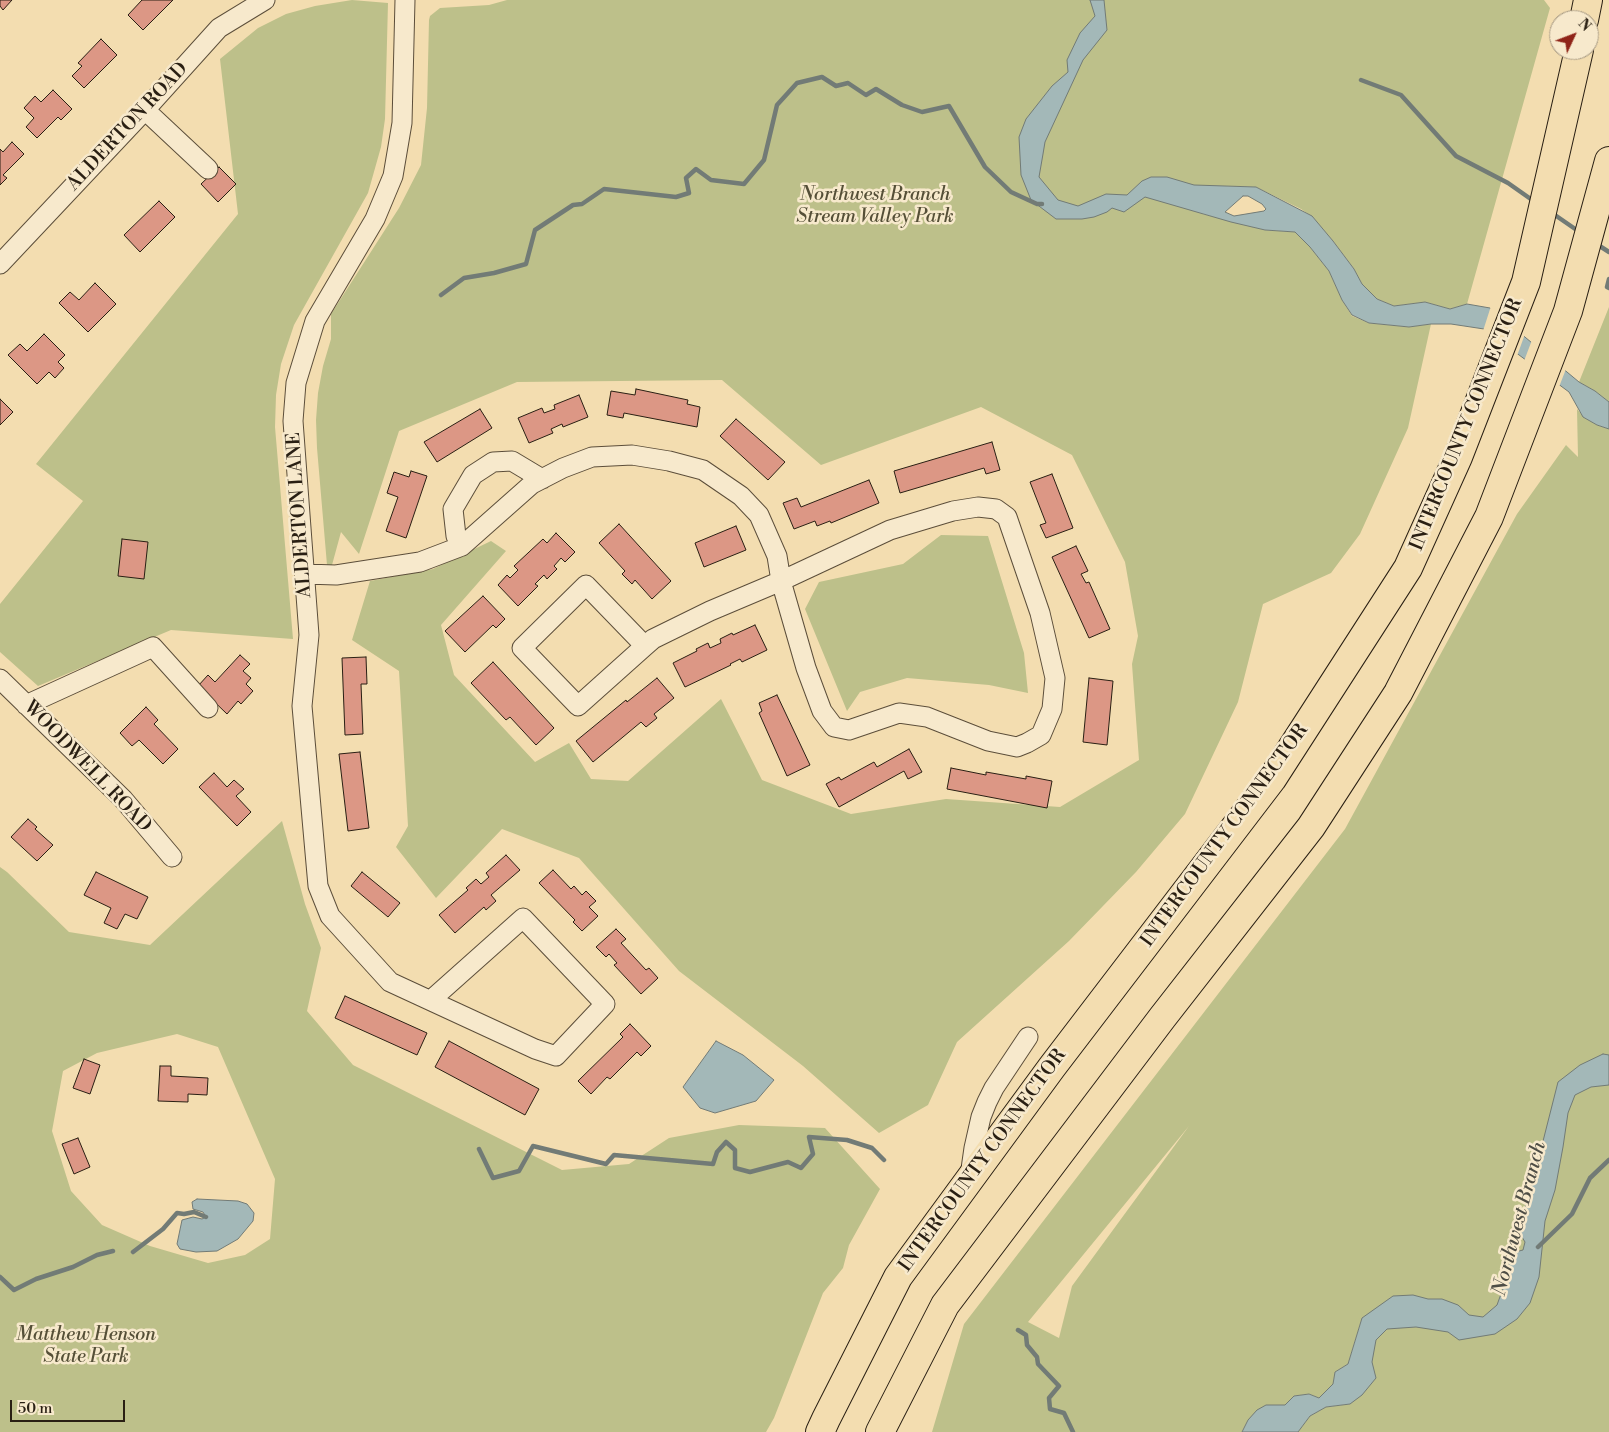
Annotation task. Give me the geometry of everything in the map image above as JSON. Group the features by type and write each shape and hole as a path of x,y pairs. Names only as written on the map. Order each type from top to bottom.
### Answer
{"highway":[{"name":"INTERCOUNTY CONNECTOR","path":"820,1432 898,1276 1058,1059 1272,778 1408,568 1458,457 1495,366 1526,282 1576,60"},
{"path":"880,1432 945,1306 1156,1026 1311,827 1398,694 1489,517 1568,311 1609,161"}],"street":[{"name":"ALDERTON ROAD","path":"0,264 145,110 219,28 265,0"},
{"name":"ALDERTON LANE","path":"405,0 402,124 393,176 375,219 315,321 296,382 293,421 309,635 302,706 318,886 330,916 390,982 535,1048 556,1056 605,1004 523,918 431,1000"},
{"path":"145,110 208,169"},
{"path":"305,574 336,575 420,562 462,546 532,484 563,468 592,457 632,455 669,461 704,470 741,496 758,515 777,556 781,581 806,668 822,711 834,727 849,730 899,713 927,717 988,741 1017,747 1041,734 1052,709 1055,678 1040,613 1007,517 996,509 978,507 953,511 890,530 781,581 710,611 653,639 578,706 522,648 586,585 645,646"},
{"path":"462,546 456,536 453,510 473,475 493,462 512,461 542,479"},
{"path":"26,705 152,647 208,708"},
{"name":"WOODWELL ROAD","path":"0,679 124,799 172,857"},
{"path":"970,1179 974,1148 981,1117 987,1102 1028,1036"}],"green space":[{"path":"352,0 388,3 385,119 381,147 368,193 294,325 281,364 276,395 275,427 293,639 171,630 38,686 0,652 0,604 83,501 36,464 238,214 220,59 258,28 286,14 315,6"},
{"name":"Northwest Branch Stream Valley Park","path":"507,0 1544,0 1550,8 1467,304 1450,309 1425,302 1394,306 1377,299 1362,284 1354,269 1333,241 1312,217 1301,209 1256,187 1199,186 1203,214 1265,230 1295,232 1329,271 1342,300 1352,316 1369,323 1409,327 1431,324 1408,428 1360,534 1331,573 1263,604 1238,702 1185,814 1136,872 1069,941 957,1042 928,1105 879,1133 803,1066 679,971 579,858 502,829 436,898 396,847 408,826 399,671 352,640 370,581 433,569 491,541 506,551 441,625 454,675 535,762 569,743 591,779 628,781 721,699 762,780 851,814 946,799 1060,807 1139,760 1132,664 1138,636 1125,562 1072,455 981,407 821,465 722,380 517,382 399,431 359,554 341,532 332,565 327,565 316,420 323,366 331,339 331,314 399,208 421,165 427,108 430,16 440,8 489,5"},
{"path":"1609,307 1609,402 1579,382"},
{"path":"1577,409 1584,417 1597,425 1609,429 1609,1432 1298,1432 1310,1416 1326,1407 1350,1404 1362,1318 1348,1364 1335,1372 1333,1384 1319,1398 1309,1394 1294,1396 1285,1405 1266,1405 1248,1420 1242,1432 932,1432 964,1324 1345,829 1517,514 1566,445 1578,457","holes":["1189,1126 1072,1286 1059,1338 1028,1322"]},
{"path":"941,535 988,536 1024,653 1028,693 989,685 907,678 860,692 847,711 805,609 819,582 903,564"},
{"name":"Matthew Henson State Park","path":"282,821 305,904 321,948 307,1011 353,1065 562,1170 629,1164 669,1138 739,1125 825,1128 880,1189 849,1245 843,1268 823,1293 774,1418 766,1432 0,1432 0,867 69,932 150,945","holes":["177,1034 218,1047 275,1179 270,1239 245,1255 208,1263 150,1246 102,1225 71,1191 52,1131 63,1071 97,1053"]}],"shaded area":[{"path":"1090,0 1104,0 1107,30 1083,60 1045,142 1039,177 1058,200 1078,206 1106,194 1127,195 1142,181 1151,177 1167,177 1194,185 1256,187 1312,216 1354,269 1362,284 1377,299 1394,306 1425,302 1450,309 1467,304 1490,308 1579,382 1609,402 1609,429 1583,417 1569,392 1484,329 1451,324 1409,327 1369,323 1352,315 1342,300 1329,271 1295,232 1265,230 1145,197 1124,212 1112,208 1094,217 1082,219 1056,219 1031,200 1021,175 1019,137 1026,119 1052,86 1068,72 1067,60 1080,33 1095,16","holes":["1243,196 1248,196 1262,204 1266,209 1264,211 1234,216 1225,212"]},
{"path":"716,1041 743,1055 774,1080 756,1101 715,1113 700,1108 683,1087"},
{"path":"1603,1054 1609,1055 1609,1085 1591,1087 1575,1095 1568,1113 1555,1190 1545,1221 1539,1277 1530,1303 1517,1319 1495,1334 1459,1340 1448,1332 1416,1327 1387,1329 1376,1340 1372,1362 1376,1378 1362,1395 1350,1404 1326,1407 1310,1416 1298,1432 1242,1432 1248,1420 1257,1410 1266,1405 1285,1405 1294,1396 1309,1394 1319,1398 1333,1384 1335,1372 1348,1364 1362,1318 1393,1296 1413,1295 1428,1299 1442,1299 1458,1305 1469,1315 1483,1317 1497,1305 1506,1280 1511,1253 1523,1250 1525,1242 1519,1232 1532,1181 1529,1174 1540,1153 1558,1082 1580,1065"},
{"path":"197,1199 238,1201 247,1204 254,1213 253,1221 238,1239 217,1251 196,1252 180,1249 177,1244 182,1220 193,1217 202,1219 206,1217 203,1212 193,1209 192,1202"}],"pier":[{"path":"1491,306 1525,334 1517,356 1483,331"},
{"path":"1532,340 1566,369 1559,387 1524,361"}],"building":[{"path":"0,0 12,0 3,10 0,6"},
{"path":"142,0 173,0 143,30 128,15"},
{"path":"101,39 117,55 84,88 72,76 82,66 78,63"},
{"path":"53,90 72,109 61,120 58,117 37,138 26,127 34,118 24,108 35,96 41,102"},
{"path":"12,142 24,154 3,175 7,178 0,185 0,149 3,152"},
{"path":"219,167 236,184 218,202 201,184"},
{"path":"159,201 175,217 140,252 124,235"},
{"path":"95,283 116,304 88,332 59,303 70,292 79,300"},
{"path":"44,334 65,355 58,362 64,368 55,378 49,372 37,384 8,355 20,344 27,351"},
{"path":"636,389 688,400 687,404 700,407 697,427 624,413 623,418 607,415 611,391 635,395"},
{"path":"579,395 588,417 563,427 562,424 551,429 553,433 529,443 518,418 542,408 544,413 555,409 554,405"},
{"path":"0,399 13,412 0,425"},
{"path":"480,409 492,428 437,462 424,442"},
{"path":"736,419 785,462 768,480 720,436"},
{"path":"992,442 1000,470 986,474 984,468 900,493 894,471"},
{"path":"411,471 427,476 406,538 386,531 398,497 387,493 394,472 409,477"},
{"path":"1052,474 1073,528 1046,538 1040,525 1046,523 1030,482"},
{"path":"869,480 879,503 831,523 830,521 817,526 815,521 794,529 783,503 797,498 801,507"},
{"path":"619,524 671,581 652,599 635,580 632,584 622,574 625,571 599,543"},
{"path":"736,526 746,550 704,567 695,543"},
{"path":"556,533 575,552 565,562 561,558 554,566 557,569 547,579 544,575 535,584 538,586 518,606 498,585 507,575 510,578 518,570 514,566 543,539 547,543"},
{"path":"122,539 148,542 144,579 118,576"},
{"path":"1076,546 1088,571 1081,574 1086,583 1089,582 1110,629 1089,638 1052,557"},
{"path":"483,596 505,619 496,628 493,625 465,652 445,631"},
{"path":"755,625 767,650 742,662 740,659 685,687 673,663 708,643 710,648 721,643 720,639"},
{"path":"240,655 250,664 243,671 251,678 246,684 253,691 241,704 238,701 227,714 198,686 208,675 215,682"},
{"path":"366,657 367,684 361,684 363,734 345,735 342,658"},
{"path":"493,662 554,728 536,745 510,717 506,720 471,683"},
{"path":"657,678 674,698 654,714 657,718 646,727 641,722 593,762 576,741 626,700 627,702"},
{"path":"1089,678 1113,681 1107,745 1083,742"},
{"path":"777,695 810,765 787,776 759,713 762,711 759,703"},
{"path":"146,707 158,720 154,724 178,749 163,764 139,740 132,746 120,733"},
{"path":"909,749 922,772 908,779 904,771 839,807 826,784 839,777 841,780 874,762 877,767"},
{"path":"360,752 369,828 348,831 339,754"},
{"path":"951,768 986,775 986,772 1026,779 1026,776 1052,781 1047,808 947,789"},
{"path":"214,773 227,787 234,780 244,789 236,796 251,812 237,826 199,787"},
{"path":"28,819 37,827 35,829 53,845 37,861 11,837"},
{"path":"506,855 520,870 491,895 496,901 486,910 484,907 455,933 439,915 468,890 466,888 476,879 481,884 489,877 486,873"},
{"path":"553,870 571,889 574,886 582,895 586,891 596,901 589,907 598,916 582,931 573,922 575,920 539,883"},
{"path":"96,872 148,897 137,919 125,914 117,929 104,923 111,908 84,895"},
{"path":"362,872 400,903 388,917 351,886"},
{"path":"616,929 626,939 621,943 646,970 649,968 658,978 641,994 614,965 617,963 609,954 606,957 596,947"},
{"path":"345,996 427,1033 417,1055 335,1018"},
{"path":"630,1024 651,1046 641,1056 637,1052 610,1079 607,1077 591,1094 578,1081 623,1037 620,1034"},
{"path":"449,1041 539,1089 525,1115 435,1067"},
{"path":"84,1059 100,1065 90,1094 73,1088"},
{"path":"160,1066 171,1066 171,1076 208,1078 207,1095 188,1094 188,1102 158,1101"},
{"path":"78,1138 90,1167 74,1174 62,1144"}],"waterway":[{"path":"441,295 464,278 494,273 526,264 535,230 573,205 582,204 604,189 676,197 689,193 686,178 696,169 711,180 744,184 764,160 777,105 797,83 822,77 836,86 848,83 866,95 876,89 902,105 922,112 949,106 985,167 1011,192 1037,204 1042,204"},
{"path":"1361,80 1401,95 1456,156 1508,183 1535,202"},
{"path":"1552,213 1581,233"},
{"path":"1595,243 1609,252"},
{"path":"1609,279 1607,287 1609,288"},
{"path":"479,1149 493,1178 519,1171 533,1146 606,1164 614,1155 713,1164 717,1152 726,1142 735,1150 735,1168 750,1172 788,1162 801,1168 813,1154 809,1137 847,1140 872,1148 884,1160"},
{"path":"1538,1247 1572,1214 1590,1178 1609,1160"},
{"path":"133,1252 163,1229 177,1213 194,1212 206,1217"},
{"path":"0,1277 14,1290 36,1279 73,1267 97,1255 113,1251"},
{"path":"1018,1330 1026,1335 1027,1345 1037,1357 1038,1364 1059,1386 1049,1398 1050,1409 1064,1413 1073,1432"}],"water label":[{"name":"Northwest Branch","path":"1520,1219"}]}
